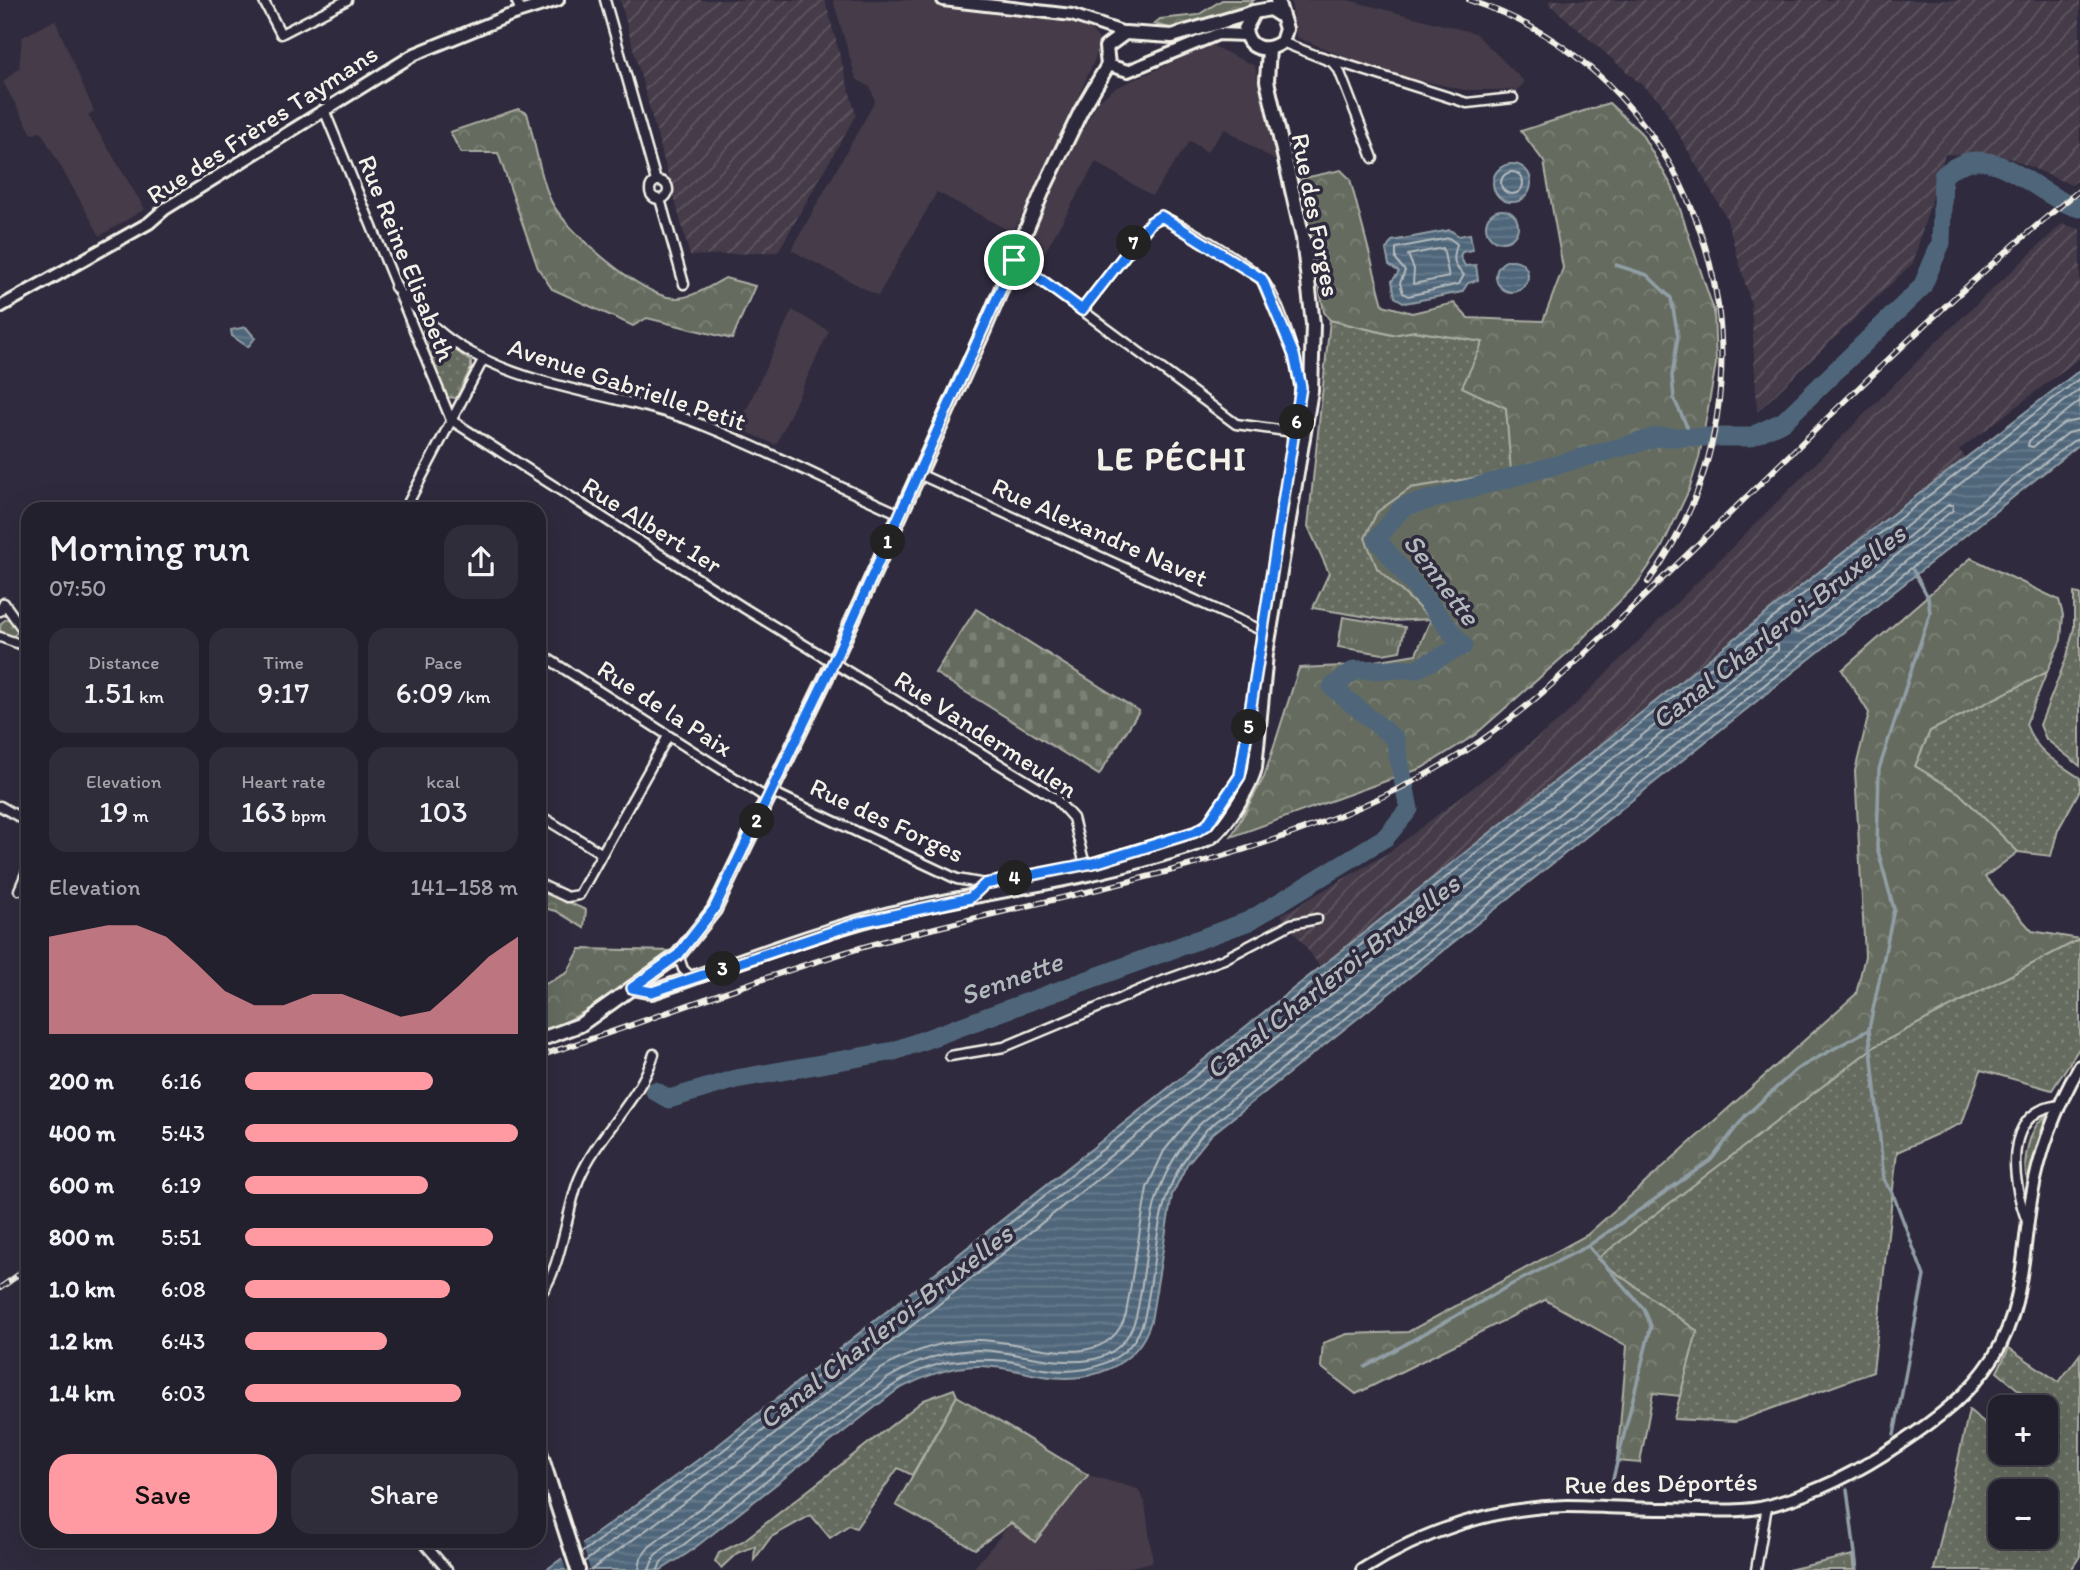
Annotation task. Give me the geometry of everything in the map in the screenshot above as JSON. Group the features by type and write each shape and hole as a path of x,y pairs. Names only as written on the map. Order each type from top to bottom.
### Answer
{"main road":[{"path":"1258,7 1246,22 1246,36 1255,46 1269,49 1282,42 1286,29 1277,0"},
{"path":"546,1037 580,1025 678,955 714,909 834,661 1081,111 1108,65 1106,47 1125,33 1172,36 1258,7 1270,9 1281,16"},
{"name":"Rue des Forges","path":"632,988 652,992 861,922 1092,874 1142,860 1213,837 1224,822 1252,780 1255,768 1266,654 1311,391 1313,324 1303,238 1267,82 1269,49"},
{"path":"546,1470 578,1570"}],"street":[{"path":"264,0 281,34 346,0"},
{"path":"516,0 521,11"},
{"name":"Rue des Frères Taymans","path":"0,307 149,223 165,209 415,54 535,3 558,0"},
{"path":"605,0 656,181 667,186 668,193 660,199 684,284"},
{"path":"943,0 1072,15 1125,33"},
{"path":"1096,23 1104,32 1106,47"},
{"path":"1108,65 1128,71 1218,34 1246,36"},
{"path":"1282,42 1467,103 1513,98"},
{"path":"1319,56 1332,62 1339,70 1373,158"},
{"name":"Rue Reine Elisabeth","path":"324,112 451,420"},
{"name":"Rue des Forges","path":"770,795 957,879 985,884 1085,865 1195,832 1207,825 1240,776 1293,432 1300,403 1301,387 1294,355 1262,279 1161,216 1150,223 1082,310"},
{"path":"1014,260 1236,424 1293,432"},
{"name":"Avenue Gabrielle Petit","path":"396,287 426,319 455,344 483,360 513,372 694,422 900,514"},
{"name":"Rue Reine Elisabeth","path":"409,502 483,360"},
{"name":"Rue des Forges","path":"1300,403 1311,391"},
{"name":"Rue Albert 1er","path":"451,420 733,601 834,661"},
{"name":"Rue Alexandre Navet","path":"919,474 1263,631"},
{"path":"1,603 21,627"},
{"path":"0,637 21,643"},
{"name":"Rue de la Paix","path":"546,658 668,736 770,795"},
{"name":"Rue Vandermeulen","path":"834,661 1055,798 1073,818 1085,865"},
{"path":"546,887 567,897 579,895 668,736"},
{"path":"0,806 21,818"},
{"path":"546,819 601,853"},
{"name":"Rue des Forges","path":"970,898 985,884"},
{"path":"19,890 21,885"},
{"path":"950,1056 1004,1047 1224,959 1291,924 1317,919"},
{"path":"678,955 683,969 692,979"},
{"path":"546,1286 570,1204 586,1163 641,1081 654,1054"},
{"name":"Rue des Déportés","path":"1362,1570 1384,1556 1444,1529 1497,1514 1566,1506 1723,1510 1767,1506 1803,1496 1859,1471 1930,1424 1968,1391 1995,1356 2009,1327 2021,1288 2038,1167 2061,1105 2080,1066"},
{"name":"Rue des Déportés","path":"2028,1225 2013,1171 2017,1142 2029,1118 2039,1110 2061,1105"},
{"path":"1756,1570 1767,1506"},
{"path":"428,1548 447,1570"}],"shaded area":[{"path":"620,0 825,0 856,115 778,252 690,256"},
{"path":"833,0 929,0 1070,22 1091,30 1099,39 1097,54 1068,121 1013,233 937,192 878,296 791,250 875,101 870,87 856,79"},
{"path":"1291,0 1348,0 1475,33 1525,82 1517,90 1464,90 1380,71 1296,37"},
{"path":"1550,0 2080,0 2080,179 2071,185 2010,158 1945,154 1913,263 1757,412 1751,304 1726,217 1659,100 1548,3"},
{"path":"55,20 94,111 88,115 145,209 100,236 41,132 32,134 3,82 19,68 22,37"},
{"path":"1211,45 1255,66 1277,162 1225,129 1207,152 1190,141 1152,196 1096,162 1045,252 1030,243 1071,150 1098,101 1115,88"},
{"path":"2062,224 2080,229 2080,358 1959,450 1965,457 1858,539 1322,969 1281,915 1388,853 1560,720 1941,337"},
{"path":"792,310 829,331 776,445 738,428"},
{"path":"1088,1475 1138,1489 1145,1502 1153,1562 1117,1570 972,1570 1011,1523 1035,1541"}],"green space":[{"path":"1222,0 1254,0 1243,9 1177,30 1154,24 1160,19 1198,15"},
{"path":"1609,103 1641,133 1673,188 1714,311 1716,364 1699,458 1689,490 1661,549 1636,585 1573,648 1475,735 1422,768 1231,837 1264,777 1299,668 1344,666 1416,654 1431,619 1377,568 1365,538 1377,512 1411,488 1511,472 1506,408 1462,387 1483,342 1414,331 1393,335 1330,320 1324,312 1299,179 1341,170 1350,179 1383,305 1412,313 1454,303 1468,318 1543,321 1563,268 1544,162 1521,131"},
{"path":"518,109 527,113 543,180 551,201 571,228 625,275 661,295 675,298 695,294 725,278 755,286 732,339 647,318 633,326 552,289 538,268 498,153 461,153 450,132"},
{"path":"1330,320 1392,335 1414,331 1483,342 1506,408 1512,472 1411,488 1377,568 1431,619 1392,621 1313,608 1329,573 1308,526"},
{"path":"424,329 429,329 471,362 471,368 456,398 446,397 421,336"},
{"path":"1971,558 2059,600 2063,615 2061,640 2047,672 1930,731 1915,766 1959,793 2018,852 1985,877 2032,931 2080,939 1875,1046 1597,1259 1697,1331 1680,1396 1653,1393 1640,1463 1617,1461 1627,1346 1545,1300 1356,1394 1321,1367 1323,1343 1347,1334 1408,1332 1587,1235 1856,994 1865,956 1855,771 1869,713 1842,670"},
{"path":"2074,593 2080,594 2080,766 2046,739 2040,725 2067,656 2074,628"},
{"path":"976,609 1139,711 1099,775 935,673"},
{"path":"1343,617 1405,627 1400,651 1383,654 1338,647"},
{"path":"5,619 13,619 18,628 16,635 5,637 0,632 0,624"},
{"path":"2047,672 2026,724 2041,749 2080,778 2080,790 2058,830 2051,856 2018,852 1959,793 1915,766 1930,731"},
{"path":"546,892 586,910 584,928 556,911 546,909"},
{"path":"2080,939 2080,1047 2052,1090 1981,1070 1962,1123 1897,1152 1873,1372 1735,1422 1674,1419 1697,1331 1596,1259 1875,1046"},
{"path":"580,949 673,951 592,1007 546,1030 546,984 567,973"},
{"path":"2046,1116 2027,1180 2025,1164 2028,1145 2035,1128"},
{"path":"2009,1348 2059,1382 2080,1354 2080,1556 2071,1570 1934,1570 1969,1410 1988,1425 1988,1465 2058,1465 2058,1395 2025,1395 1997,1372"},
{"path":"954,1389 957,1396 912,1475 898,1468 856,1528 849,1525 830,1538 811,1515 771,1537 754,1560 755,1546 737,1553 721,1568 715,1561 719,1553 743,1541 924,1400"},
{"path":"957,1396 1088,1475 1035,1542 1011,1523 975,1549 896,1505"},
{"path":"1853,1555 1855,1570 1788,1570"}],"water":[{"path":"1512,164 1525,170 1531,183 1525,196 1512,202 1499,196 1493,183 1499,170"},
{"path":"1502,210 1513,215 1518,226 1513,237 1502,242 1491,237 1486,226 1491,215"},
{"path":"1450,230 1459,236 1470,234 1473,250 1462,252 1460,256 1465,266 1476,265 1478,280 1468,283 1462,292 1405,303 1395,297 1392,281 1399,272 1389,265 1386,250 1392,241"},
{"path":"1512,260 1523,265 1528,276 1523,287 1512,292 1501,287 1496,276 1501,265"},
{"path":"246,327 255,338 248,347 232,336 231,330"},
{"name":"Canal Charleroi-Bruxelles","path":"2080,370 2080,444 1211,1135 1187,1164 1172,1195 1151,1321 1135,1351 1123,1361 1093,1375 1077,1377 1060,1378 979,1366 947,1370 926,1377 897,1390 688,1553 661,1570 546,1570 717,1446 1859,540"}],"pier":[{"path":"581,1540 590,1570 566,1570 561,1555"}],"waterway":[{"name":"Sennette","path":"655,1091 669,1099 736,1079 894,1051 1249,921 1386,837 1409,809 1395,739 1332,687 1355,670 1416,669 1463,646 1377,539 1403,507 1658,437 1750,437 1784,421 1922,287 1941,243 1943,176 1960,164 1978,161 1995,164 2012,171 2063,202 2080,208"},
{"path":"1616,265 1647,275 1671,298 1678,336 1672,376 1674,399 1692,437"},
{"path":"1894,1435 1924,1276 1893,1194 1884,1179 1869,1029 1894,909 1877,847 1879,769 1930,613 1928,597 1913,570"},
{"path":"1365,1367 1514,1283 1588,1246 1711,1160 1745,1116 1797,1069 1868,1030"},
{"path":"1589,1247 1644,1309 1651,1326 1611,1487"},
{"path":"1847,1489 1857,1570"}],"railway":[{"path":"1469,0 1552,40 1620,96 1671,166 1705,245 1720,330 1717,417 1693,502 1648,582"},
{"path":"546,1054 823,959 919,932 1190,866 1257,845 1323,822 1386,795 1446,763 1477,744 1562,675 1869,377 1973,281 2080,190"},
{"path":"0,1288 21,1273"}],"district":[{"name":"LE PÉCHI","path":"1172,458"}],"route":[{"path":"1161,216 1245,266 1262,279 1269,289 1294,355 1301,387 1240,776 1207,825 1195,832 1098,862 985,884 970,898 910,909 861,922 652,992 632,988 678,955 714,909 834,661 1014,260 1082,310 1150,223 1161,216"}]}
